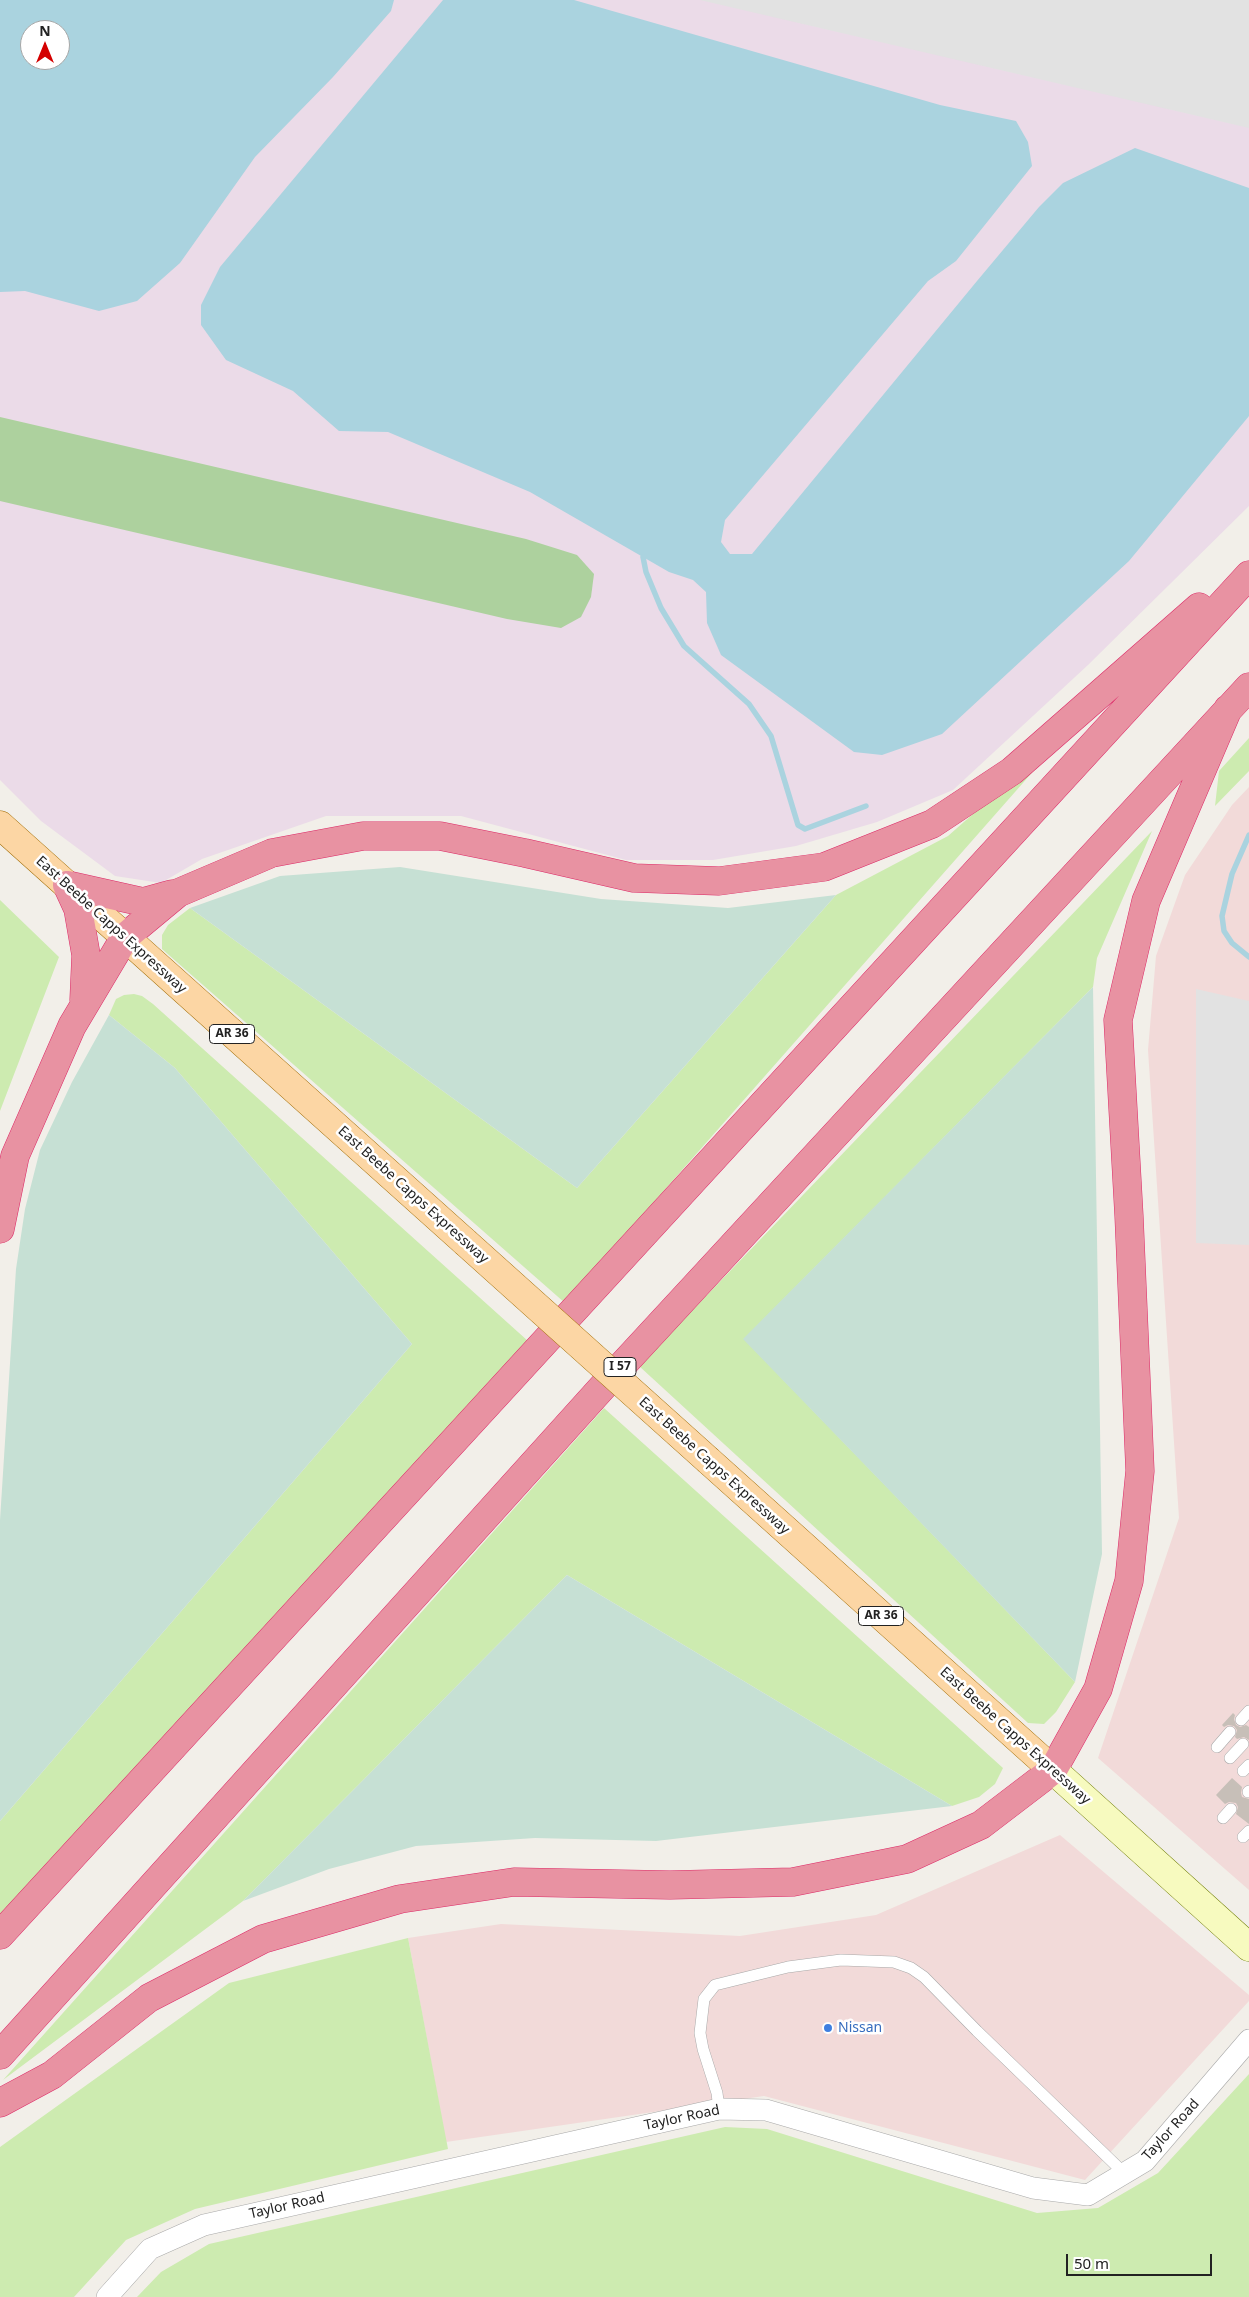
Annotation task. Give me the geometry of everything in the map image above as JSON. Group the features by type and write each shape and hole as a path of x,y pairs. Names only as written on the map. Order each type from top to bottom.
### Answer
{"highway":[{"path":"67,885 143,902 178,893 272,853 363,836 440,836 634,878 719,881 824,867 932,824 1012,771 1249,564"},
{"path":"0,1935 1249,575"},
{"name":"I 57","path":"0,2055 617,1370 1249,687"},
{"path":"0,2103 52,2075 149,1998 263,1939 400,1899 514,1882 670,1885 793,1882 907,1859 981,1826 1053,1770 1098,1689 1129,1582 1140,1471 1118,1020 1146,901 1228,709"},
{"path":"67,885 78,909 86,955 84,1005"},
{"path":"0,1229 15,1156 72,1026 125,937 178,893"}],"main road":[{"name":"East Beebe Capps Expressway","path":"0,825 1249,1947"}],"street":[{"name":"Taylor Road","path":"107,2297 150,2249 204,2225 719,2109 766,2110 1033,2188 1088,2195 1145,2161 1249,2040"}],"lane":[{"path":"1241,1720 1249,1711"},
{"path":"1216,1746 1230,1732"},
{"path":"1230,1758 1243,1744"},
{"path":"719,2109 717,2093 700,2033 704,1999 715,1985 788,1967 841,1960 894,1962 911,1968 924,1976 977,2031 1124,2173"}],"shaded area":[{"path":"0,0 1249,0 1249,506 1088,665 953,790 877,822 796,846 713,860 626,860 461,816 326,816 202,859 161,883 115,876 41,821 0,780"},
{"path":"700,0 1249,0 1249,128"},
{"path":"1249,787 1249,1890 1098,1758 1179,1518 1148,1050 1156,956 1185,875 1232,805"},
{"path":"1196,989 1249,1001 1249,1245 1196,1243"},
{"path":"1060,1835 1249,1995 1249,2001 1085,2180 764,2096 446,2142 408,1938 501,1924 740,1936 876,1915"}],"green space":[{"path":"0,417 526,539 577,555 594,574 591,597 581,617 561,628 507,619 0,501"},
{"path":"1074,725 565,1303 162,949 162,935 168,925 190,908 577,1188 836,895 948,836"},
{"path":"1249,738 1249,771 1215,806 1219,771"},
{"path":"1152,831 1097,958 1093,987 744,1339 1075,1682 1056,1712 1044,1724 1028,1723 639,1366"},
{"path":"400,867 601,899 728,908 836,895 577,1188 190,908 280,876"},
{"path":"0,900 59,957 0,1111"},
{"path":"1093,987 1102,1554 1075,1682 743,1339"},
{"path":"134,994 142,996 153,1004 528,1341 0,1917 0,1821 412,1344 175,1068 109,1015 116,999 124,995"},
{"path":"109,1015 175,1068 412,1344 0,1821 0,1520 16,1269 25,1209 40,1150 72,1082"},
{"path":"604,1408 1003,1768 995,1784 979,1797 952,1806 567,1575 243,1901 3,2080"},
{"path":"567,1575 952,1806 656,1841 535,1838 416,1846 329,1869 243,1901"},
{"path":"408,1938 448,2149 195,2209 126,2240 74,2297 0,2297 0,2147 229,1983"},
{"path":"1249,2074 1249,2297 137,2297 161,2272 209,2244 725,2127 767,2129 1037,2213 1098,2208 1158,2173"}],"water":[{"path":"0,0 394,0 391,11 333,77 255,157 180,263 137,301 99,311 25,291 0,292"},
{"path":"443,0 574,0 940,105 1016,121 1028,142 1032,166 956,261 928,281 725,520 721,542 730,554 752,554 1039,207 1063,183 1135,148 1249,188 1249,416 1129,561 942,734 882,755 854,752 721,655 707,623 706,592 693,580 669,572 530,492 388,432 339,431 293,391 226,360 201,325 201,305 220,267"}],"building":[{"path":"1233,1713 1236,1725 1240,1727 1246,1725 1249,1727 1249,1740 1244,1737 1237,1739 1235,1737 1237,1730 1234,1726 1228,1725 1224,1727 1222,1725"},
{"path":"1232,1778 1242,1787 1242,1797 1249,1799 1249,1824 1236,1814 1238,1807 1236,1803 1229,1802 1225,1804 1216,1795"}],"waterway":[{"path":"643,557 646,572 661,608 684,646 749,704 771,736 798,825 805,829 866,806"},
{"path":"1249,835 1232,874 1222,916 1224,931 1232,943 1249,957"}],"place":[{"name":"Nissan","path":"828,2028"}]}
